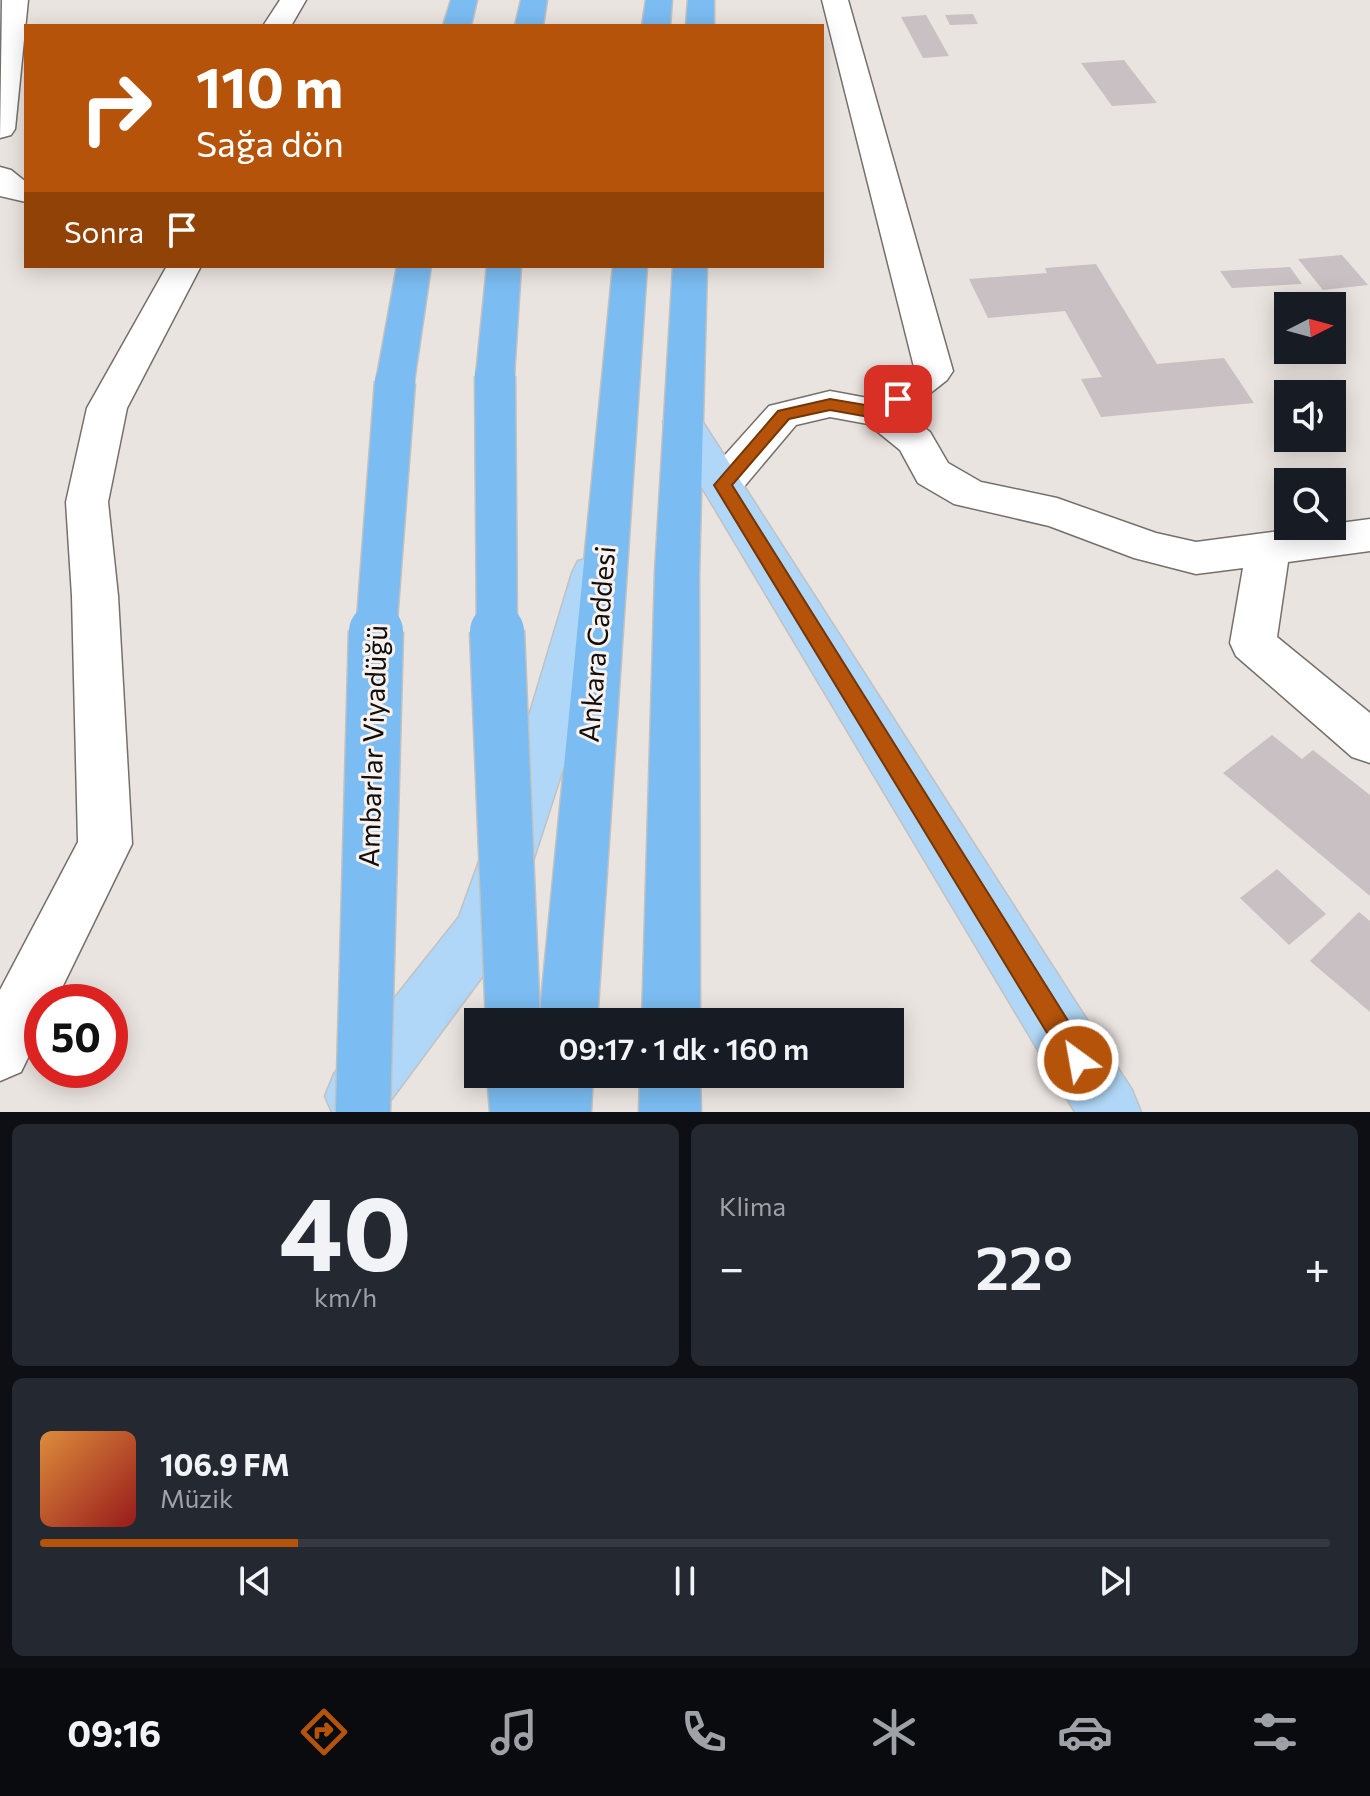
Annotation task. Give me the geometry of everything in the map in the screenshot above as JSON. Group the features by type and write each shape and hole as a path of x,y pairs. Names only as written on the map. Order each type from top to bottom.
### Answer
{"highway":[{"path":"458,24 464,0"},
{"path":"529,24 534,0"},
{"path":"656,24 659,0"},
{"path":"700,24 701,0"},
{"name":"Ambarlar Viyadüğü","path":"363,1112 375,643 395,382 414,268"},
{"path":"504,268 495,376 497,640 512,1008"},
{"name":"Ankara Caddesi","path":"569,1008 630,268"},
{"path":"671,1008 677,573 690,268"},
{"path":"518,1088 521,1112"},
{"path":"560,1112 562,1088"},
{"path":"670,1088 670,1112"}],"main road":[{"path":"683,422 1110,1112"},
{"path":"343,1112 482,932 542,756 607,528"}],"street":[{"path":"0,129 15,0"},
{"path":"278,24 293,0"},
{"path":"835,0 934,371 880,413"},
{"path":"0,177 12,190 24,192"},
{"path":"0,1051 105,844 95,596 87,502 107,408 183,268"},
{"path":"722,485 783,415 830,404 880,413 916,442 933,473 969,494 1057,513 1149,547 1196,558 1370,535"},
{"path":"1268,549 1253,643 1370,742"}],"building":[{"path":"973,14 978,24 950,25 945,15"},
{"path":"926,15 949,56 923,58 901,17"},
{"path":"1124,60 1157,103 1112,106 1081,63"},
{"path":"1342,255 1368,285 1323,290 1298,259"},
{"path":"1096,264 1157,364 1224,358 1254,403 1101,417 1081,379 1102,377 1065,311 988,318 969,279 1047,273 1045,268"},
{"path":"1290,267 1302,284 1232,288 1220,271"},
{"path":"1272,735 1302,759 1313,750 1370,795 1370,896 1223,773"},
{"path":"1277,869 1326,914 1289,945 1240,898"},
{"path":"1359,912 1370,921 1370,1012 1310,961"}],"route":[{"path":"898,399 880,413 830,404 783,415 722,485 1078,1060"}]}
